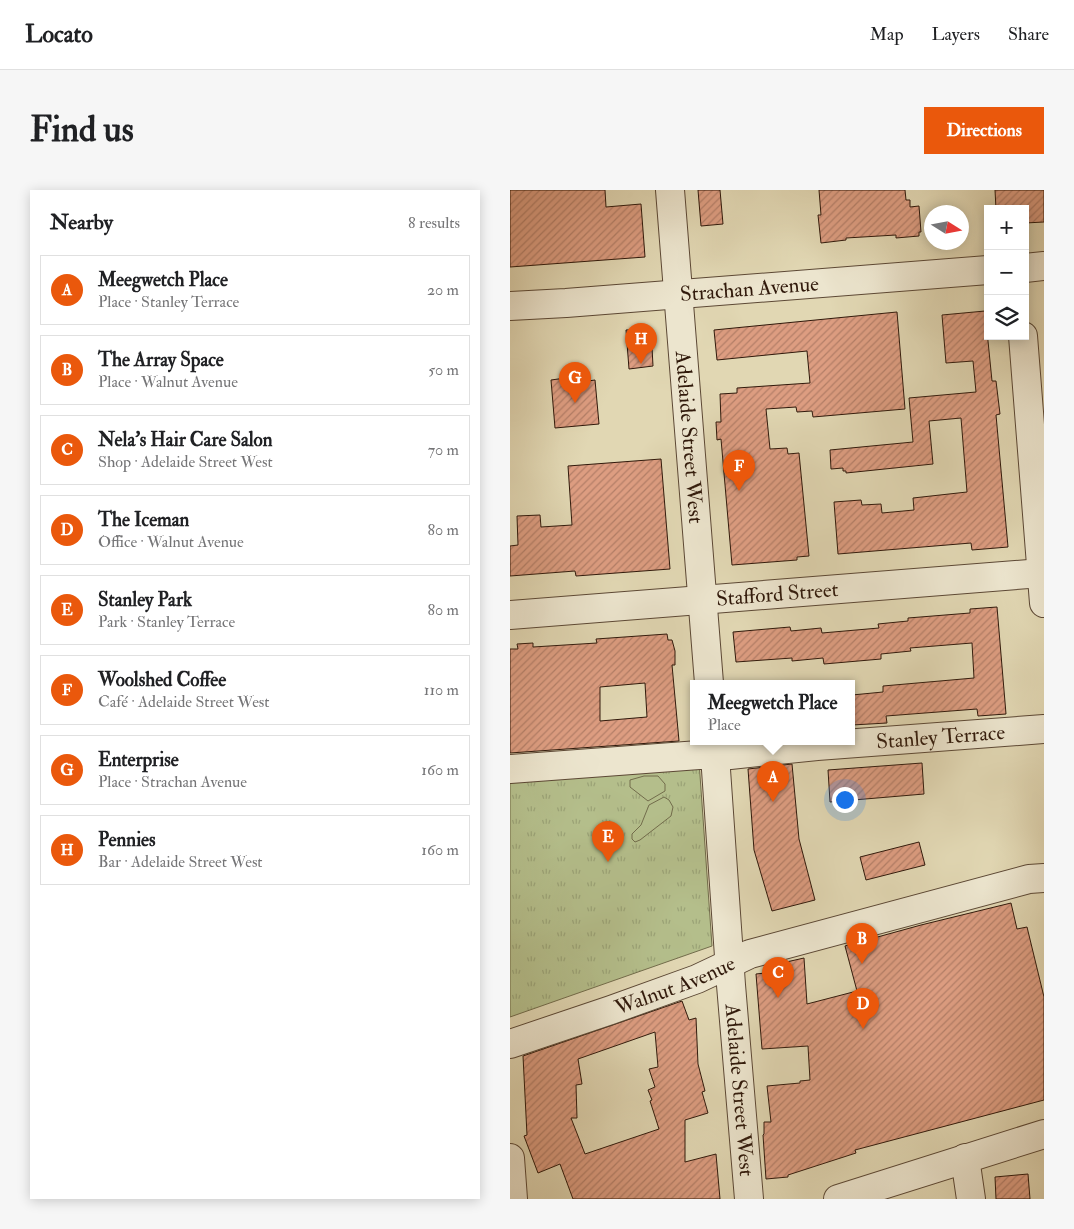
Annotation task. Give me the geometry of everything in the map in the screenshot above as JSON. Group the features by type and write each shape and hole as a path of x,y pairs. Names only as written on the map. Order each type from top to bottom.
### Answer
{"street":[{"name":"Adelaide Street West","path":"670,190 709,680"},
{"path":"1029,268 1044,266"},
{"name":"Strachan Avenue","path":"510,306 984,270"},
{"path":"1022,340 1044,603"},
{"name":"Stafford Street","path":"510,615 1042,573"},
{"name":"Stanley Terrace","path":"855,743 1044,729"},
{"name":"Stanley Terrace","path":"510,769 690,756 714,748 830,745"},
{"name":"Adelaide Street West","path":"714,748 729,964 749,1199"},
{"name":"Walnut Avenue","path":"510,1044 697,979 750,954 1029,879 1044,878"},
{"path":"838,1199 1044,1134"},
{"path":"510,1158 514,1199"},
{"path":"965,1158 971,1199"}],"green space":[{"path":"699,761 712,946 510,1017 510,777"},
{"path":"644,776 658,776 665,784 665,791 648,801 630,787 630,780"},
{"path":"664,797 669,800 673,807 671,816 635,842 632,839 632,834 641,825 649,805"}],"building":[{"path":"510,190 605,190 606,207 641,204 645,257 510,267"},
{"path":"698,190 720,190 723,224 701,226"},
{"path":"819,190 905,190 906,200 910,200 910,207 919,206 921,232 919,232 919,236 896,238 896,235 846,238 846,240 821,243 818,215 821,215"},
{"path":"995,190 1044,190 1044,222 1029,223 1029,205 996,205"},
{"path":"984,311 984,340 988,340 992,381 996,381 1000,414 996,415 1008,547 972,550 971,543 838,554 834,502 861,500 862,505 881,504 882,513 914,510 913,498 967,492 961,418 929,421 933,464 846,473 846,471 843,471 843,468 831,469 830,450 913,442 909,398 976,392 973,361 946,363 942,315"},
{"path":"897,312 905,409 813,417 812,411 797,412 796,407 766,409 770,449 787,448 788,454 799,453 809,556 797,557 797,560 732,565 721,439 717,440 716,422 721,422 720,394 737,393 737,388 810,383 807,351 717,360 714,330"},
{"path":"651,329 653,366 629,369 626,330"},
{"path":"580,376 581,382 595,380 599,424 555,428 551,380"},
{"path":"661,459 670,569 576,576 575,571 510,576 510,546 518,545 517,516 540,515 541,527 572,525 568,466"},
{"path":"997,607 1006,714 978,716 977,709 886,716 887,723 855,725 855,695 883,692 883,686 974,678 972,643 910,648 911,651 881,654 881,659 824,664 823,658 792,661 792,658 736,662 733,632 790,627 791,631 821,628 822,633 879,628 878,624 908,621 908,618 970,613 970,609"},
{"path":"667,634 668,640 672,640 675,651 675,665 672,665 679,741 510,753 510,649 518,649 517,644 533,643 533,647 597,643 596,639","holes":["645,683 647,717 600,721 600,687"]},
{"path":"922,763 924,794 830,802 828,770"},
{"path":"792,764 799,839 815,900 772,911 754,850 748,769"},
{"path":"919,842 925,865 866,880 860,857"},
{"path":"1011,903 1017,929 1027,927 1044,997 1044,1100 855,1150 856,1153 788,1175 788,1177 766,1179 764,1122 771,1122 767,1086 800,1083 800,1081 810,1080 808,1046 762,1049 756,974 783,971 782,963 804,958 807,1004 857,991 845,946"},
{"path":"682,1001 689,1020 696,1018 698,1064 705,1091 702,1092 708,1113 685,1120 685,1162 716,1154 720,1199 573,1199 560,1164 538,1173 524,1136 527,1135 523,1056","holes":["655,1032 658,1067 649,1069 655,1087 648,1090 659,1129 585,1154 571,1118 577,1118 576,1085 582,1084 578,1059"]},
{"path":"1028,1174 1030,1199 996,1199 995,1177"}],"place":[{"name":"Pennies","path":"641,364"},
{"name":"Enterprise","path":"575,403"},
{"name":"Woolshed Coffee","path":"739,491"},
{"name":"Meegwetch Place","path":"773,802"},
{"name":"Stanley Park","path":"608,862"},
{"name":"The Array Space","path":"862,964"},
{"name":"Nela's Hair Care Salon","path":"778,998"},
{"name":"The Iceman","path":"863,1029"}]}
